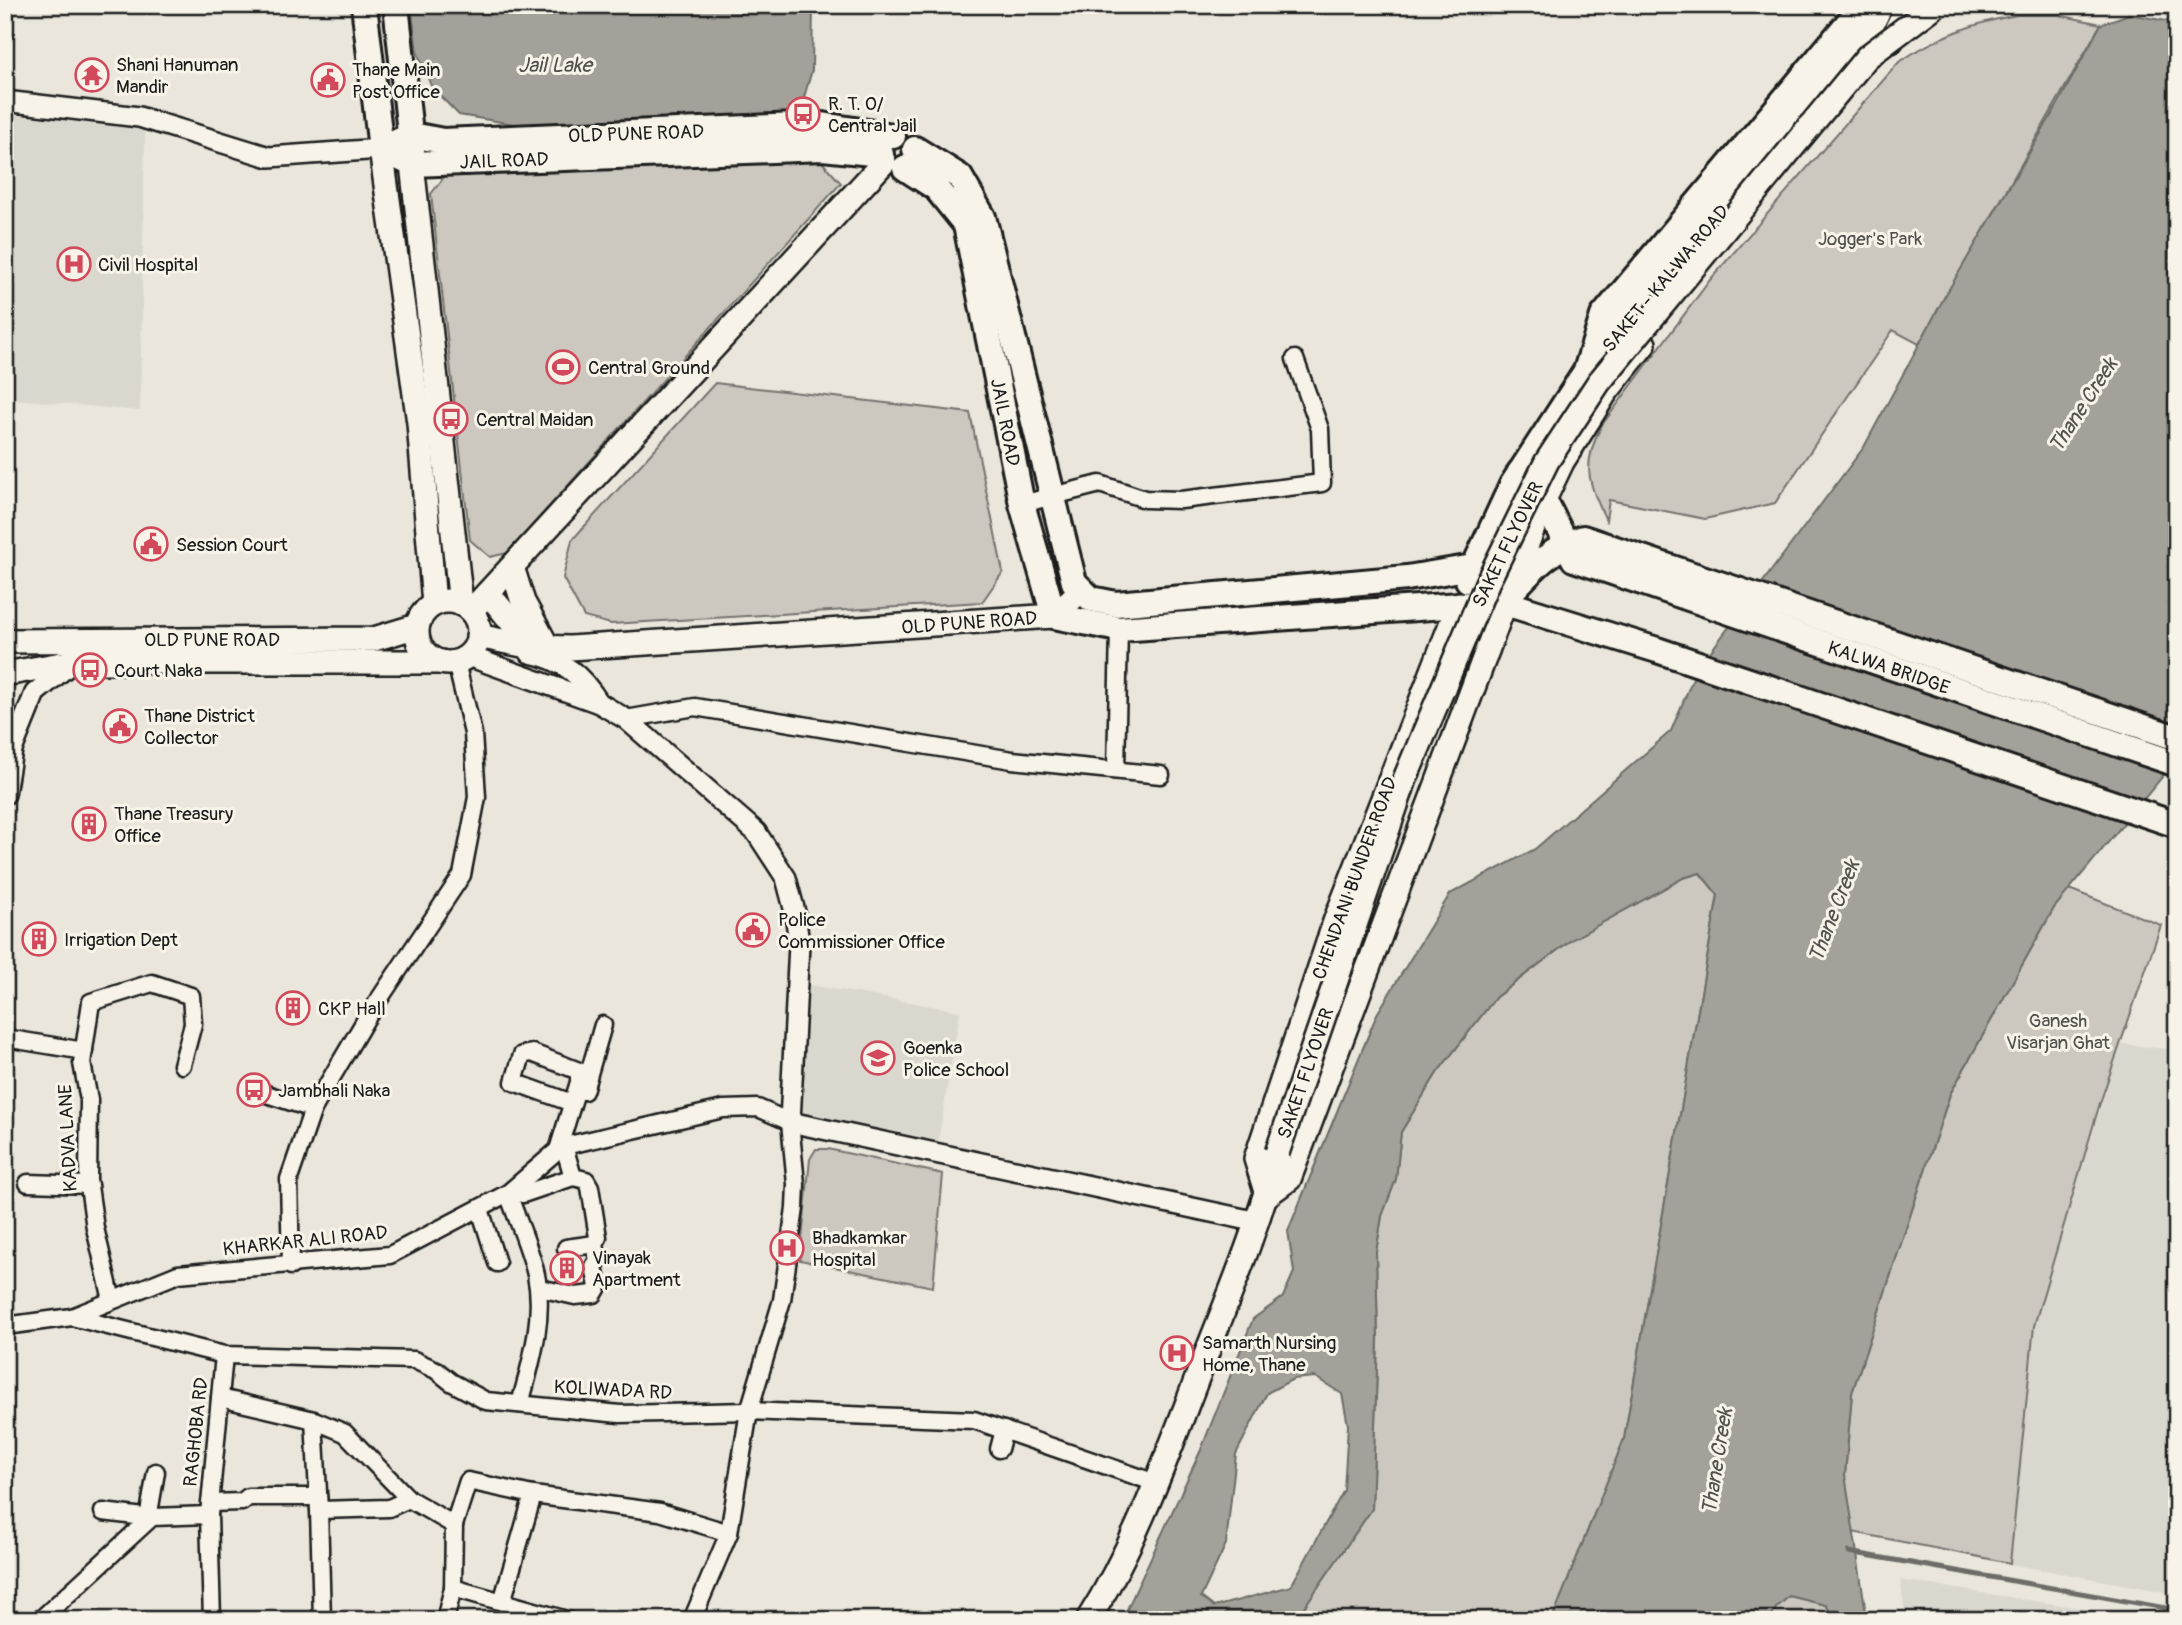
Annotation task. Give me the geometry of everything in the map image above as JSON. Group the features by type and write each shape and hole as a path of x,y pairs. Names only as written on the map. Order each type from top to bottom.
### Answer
{"main road":[{"path":"364,5 419,423 434,604"},
{"path":"396,5 412,135 412,164 466,608"},
{"path":"1586,371 1603,316 1849,22 1867,5"},
{"name":"SAKET - KALWA ROAD","path":"1473,567 1520,472 1586,371 1866,37 1881,5"},
{"name":"SAKET - KALWA ROAD","path":"1502,602 1562,462 1606,392 1886,51 1909,5"},
{"name":"SAKET FLYOVER","path":"1267,1195 1277,1153 1405,779 1478,603 1547,461 1599,382 1867,57 1936,5"},
{"name":"OLD PUNE ROAD","path":"412,135 443,141 822,125 960,177 983,218 1074,582 1081,590"},
{"path":"382,149 412,135"},
{"name":"JAIL ROAD","path":"382,149 412,164 823,148 896,154 936,188 966,225 1022,504 1054,616"},
{"path":"466,608 488,593 896,154"},
{"path":"1520,472 1544,499 1565,543"},
{"path":"1088,1620 1156,1483 1267,1195 1289,1179 1502,602 1551,553 1565,543 1583,538 1603,558"},
{"name":"KALWA BRIDGE","path":"1603,558 2177,738"},
{"name":"KALWA BRIDGE","path":"1603,558 2177,764"},
{"path":"512,567 523,602 555,652"},
{"path":"1054,616 1081,590 1091,599 1116,604 1407,578 1473,567"},
{"path":"1459,604 1473,567"},
{"path":"488,593 555,652"},
{"path":"448,601 466,608 477,622 464,652 422,649 418,626 421,617 434,604 448,601"},
{"name":"OLD PUNE ROAD","path":"5,674 73,662 555,652 1054,616 1119,629 1502,602 1657,650 2177,825"},
{"name":"CHENDANI BUNDER ROAD","path":"1267,1195 1256,1158 1336,919 1459,604"},
{"name":"OLD PUNE ROAD","path":"5,642 374,639 418,626"}],"street":[{"path":"5,101 139,117 269,157 382,149"},
{"path":"1022,504 1100,484 1145,499 1181,500 1322,483 1320,429 1295,359"},
{"path":"1115,770 1119,629"},
{"path":"464,652 555,652 586,682 599,703"},
{"path":"464,652 599,703 626,719 756,832 786,878 795,912 799,944 790,1122 795,1208 782,1300 748,1411 729,1533 692,1620"},
{"path":"291,1266 289,1179 313,1109 366,1019 462,875 477,797 464,652"},
{"path":"5,794 12,750 35,693 73,662"},
{"path":"626,719 695,707 1012,760 1161,775"},
{"name":"KADVA LANE","path":"112,1300 89,1185 89,1100 82,1063 91,1002 152,984 191,996 193,1024 182,1065"},
{"path":"565,1147 572,1132 603,1025"},
{"path":"5,1038 84,1051"},
{"path":"254,1090 313,1109"},
{"path":"572,1102 565,1147 573,1177"},
{"name":"KHARKAR ALI ROAD","path":"5,1326 72,1317 178,1274 291,1266 390,1255 515,1193 565,1147 723,1110 758,1108 790,1122"},
{"path":"790,1122 1258,1222"},
{"path":"520,1404 532,1358 538,1294 536,1274 515,1193 573,1177 586,1180 590,1187 598,1237 595,1244 598,1287 594,1294 575,1296 544,1289"},
{"path":"28,1183 89,1185"},
{"path":"480,1209 497,1263"},
{"path":"566,1248 595,1244"},
{"name":"KOLIWADA RD","path":"72,1317 224,1355 414,1360 436,1370 451,1382 485,1401 620,1414 748,1411 974,1420 1156,1483"},
{"name":"RAGHOBA RD","path":"103,1512 150,1519 209,1509 224,1355"},
{"path":"220,1398 314,1420 345,1433 409,1499 454,1525"},
{"path":"314,1420 322,1620"},
{"path":"999,1449 1004,1430"},
{"path":"40,1620 150,1519 156,1472"},
{"path":"445,1620 453,1588 454,1525 468,1481 533,1495 660,1512 729,1533"},
{"path":"502,1602 533,1495"},
{"path":"212,1620 209,1509 242,1502 248,1497 388,1508 409,1499"},
{"path":"453,1588 567,1620"}],"shaded area":[{"name":"Civil Hospital","path":"5,114 145,130 140,411 5,398"},
{"name":"Goenka Police School","path":"810,985 960,1011 937,1148 805,1117 800,1104"},
{"path":"2120,1044 2177,1050 2177,1594 2010,1564 2034,1326"},
{"path":"1900,1580 2156,1620 1906,1620"}],"green space":[{"name":"Jogger's Park","path":"2017,15 2059,15 2101,24 1919,344 1893,330 1775,503 1705,519 1609,500 1606,520 1589,473 1595,439 1602,425 1710,280 1899,62 1955,32"},
{"name":"Central Ground","path":"821,161 841,183 507,553 490,557 470,540 431,194 445,176"},
{"path":"715,383 970,413 1003,572 982,602 611,624 584,617 563,578 572,540"},
{"path":"1700,873 1718,895 1624,1439 1552,1620 1283,1620 1300,1613 1372,1509 1378,1340 1376,1252 1382,1216 1396,1179 1401,1132 1437,1073 1496,997 1571,940 1683,878"},
{"name":"Ganesh Visarjan Ghat","path":"2069,889 2161,925 2100,1103 2034,1326 2010,1563 1852,1532 1845,1475 1852,1393 1950,1094 2054,908"},
{"path":"816,1149 828,1149 943,1174 933,1287 800,1260 810,1159"},
{"path":"1789,1596 1826,1605 1835,1620 1770,1620 1776,1608"}],"water":[{"name":"Jail Lake","path":"411,5 813,5 812,70 802,104 779,117 526,126 459,115 432,88 417,52"},
{"name":"Thane Creek","path":"2129,14 2177,23 2177,759 2054,908 1950,1094 1852,1393 1845,1475 1867,1620 1835,1620 1826,1605 1789,1596 1776,1608 1770,1620 1552,1620 1624,1439 1718,895 1700,873 1683,878 1571,940 1496,997 1437,1073 1401,1132 1396,1179 1382,1216 1376,1252 1378,1340 1372,1509 1300,1613 1283,1620 1122,1620 1200,1452 1253,1319 1283,1297 1294,1272 1288,1231 1377,1014 1450,894 1535,849 1671,731 1696,671 1864,447 1945,296 2058,104 2101,24","holes":["1315,1377 1342,1394 1348,1425 1344,1490 1291,1586 1214,1607 1201,1597 1226,1544 1236,1454 1267,1393 1293,1379"]}],"waterway":[{"path":"1849,1552 2177,1610"}],"place":[{"name":"Shani Hanuman Mandir","path":"92,75"},
{"name":"Thane Main Post Office","path":"328,80"},
{"name":"R. T. O/ Central Jail","path":"803,114"},
{"name":"Civil Hospital","path":"74,264"},
{"name":"Central Ground","path":"563,367"},
{"name":"Central Maidan","path":"451,419"},
{"name":"Session Court","path":"151,544"},
{"name":"Court Naka","path":"90,670"},
{"name":"Thane District Collector","path":"120,726"},
{"name":"Thane Treasury Office","path":"89,824"},
{"name":"Police Commissioner Office","path":"753,930"},
{"name":"Irrigation Dept","path":"39,939"},
{"name":"CKP Hall","path":"293,1008"},
{"name":"Goenka Police School","path":"878,1058"},
{"name":"Jambhali Naka","path":"254,1090"},
{"name":"Bhadkamkar Hospital","path":"787,1248"},
{"name":"Vinayak Apartment","path":"567,1268"},
{"name":"Samarth Nursing Home, Thane","path":"1177,1353"}]}
